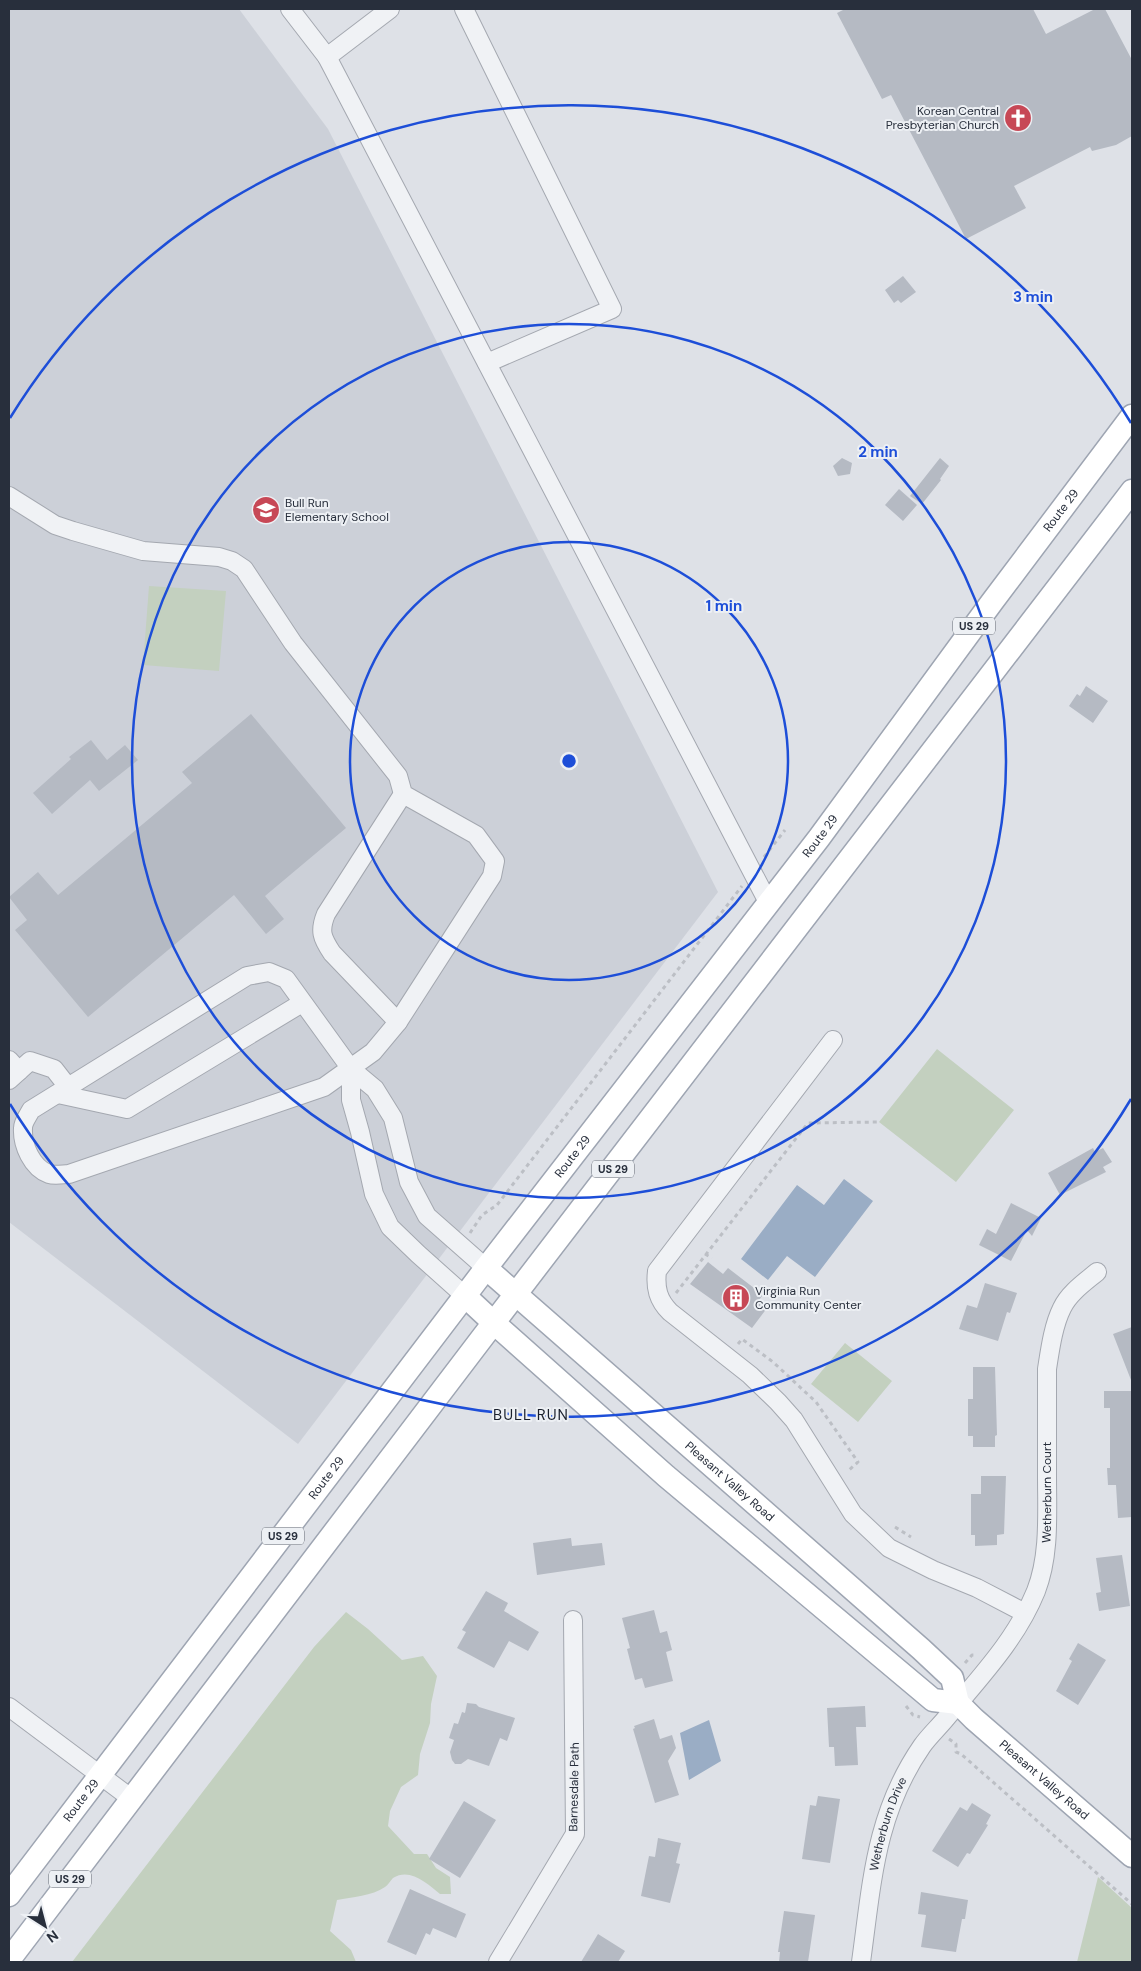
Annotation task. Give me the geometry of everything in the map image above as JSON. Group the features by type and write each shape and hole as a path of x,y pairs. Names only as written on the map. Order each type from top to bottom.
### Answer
{"main road":[{"name":"Route 29","path":"9,1895 486,1268 818,838 1132,416"},
{"name":"US 29","path":"9,1960 516,1294 1132,491"},
{"name":"Pleasant Valley Road","path":"486,1268 952,1678"},
{"path":"465,1296 926,1708 958,1703 952,1678"},
{"name":"Pleasant Valley Road","path":"958,1703 1132,1856"}],"street":[{"path":"290,9 327,57 768,902"},
{"path":"327,57 390,9"},
{"path":"464,9 612,309 486,363"},
{"path":"9,496 55,526 143,551 219,557 232,561 244,569 293,642 398,776 403,794 476,835 495,861 492,876 398,1022 373,1052 351,1069 324,1087 69,1174 50,1175 37,1166 29,1155 23,1143 23,1126 31,1110 247,976 269,972 286,979 351,1069 375,1089 393,1118 409,1182 418,1202 428,1216 486,1268"},
{"path":"398,1022 332,952 324,940 321,926 326,914 403,794"},
{"path":"63,1091 127,1109 302,1002"},
{"path":"833,1040 658,1271 656,1281 657,1293 662,1303 670,1312 750,1375 778,1402 794,1420 853,1514 870,1532 889,1548 1025,1613"},
{"path":"12,1070 30,1061 54,1069 63,1091"},
{"path":"351,1069 351,1100 374,1194 390,1227 465,1296"},
{"name":"Wetherburn Court","path":"958,1703 1015,1634 1036,1591 1048,1532 1047,1369 1050,1348 1062,1308 1070,1296 1097,1272"},
{"name":"Barnesdale Path","path":"498,1962 575,1834 573,1620"},
{"name":"Wetherburn Drive","path":"861,1962 878,1848 892,1800 923,1746 958,1703"},
{"path":"9,1707 132,1799"}],"path":[{"path":"461,1245 482,1215 497,1205 785,830"},
{"path":"676,1299 676,1291 808,1123 879,1122"},
{"path":"705,1254 712,1258"},
{"path":"735,1347 742,1339 773,1362 816,1402 858,1462 848,1470 846,1475"},
{"path":"894,1526 916,1540"},
{"path":"952,1678 972,1655 984,1653"},
{"path":"905,1705 913,1715 926,1708 936,1730 956,1744 956,1752 962,1754 1132,1904"}],"shaded area":[{"name":"Bull Run Elementary School","path":"9,9 239,9 328,129 718,892 298,1444 9,1222"}],"green space":[{"path":"149,586 226,591 219,671 143,665"},
{"path":"937,1049 1014,1110 956,1182 879,1122"},
{"path":"845,1343 892,1381 858,1422 811,1384"},
{"path":"346,1612 402,1660 423,1656 437,1676 431,1704 430,1723 420,1754 418,1775 401,1787 390,1811 388,1826 414,1854 427,1854 436,1868 450,1877 451,1894 440,1894 418,1878 406,1874 393,1878 380,1890 362,1896 337,1900 330,1931 351,1950 356,1962 72,1962 314,1647"},
{"path":"1098,1877 1132,1908 1132,1962 1077,1962"}],"water":[{"path":"844,1179 873,1201 815,1277 787,1256 768,1280 741,1259 797,1185 824,1205"},
{"path":"709,1720 721,1761 689,1780 680,1733"}],"building":[{"name":"Korean Central Presbyterian Church","path":"845,9 1033,9 1046,34 1095,9 1105,9 1132,60 1132,136 1116,145 1092,151 1090,147 1014,186 1026,208 966,239 891,95 882,99 837,13"},
{"path":"903,276 916,292 901,303 898,300 894,303 885,290"},
{"path":"842,458 852,463 850,474 838,476 833,466"},
{"path":"940,458 949,466 941,480 922,504 910,496"},
{"path":"899,489 917,505 903,521 885,505"},
{"path":"1086,686 1108,701 1093,723 1069,706 1077,694 1080,696"},
{"path":"251,714 346,828 265,896 284,919 266,934 234,895 88,1017 15,930 27,920 9,897 38,872 58,895 192,783 182,772"},
{"path":"91,740 107,760 125,745 138,760 99,791 90,780 52,814 33,793 71,759 69,757"},
{"path":"1093,1148 1095,1152 1103,1148 1112,1162 1103,1167 1106,1172 1060,1195 1048,1173"},
{"path":"1011,1203 1041,1218 1032,1236 1027,1230 1011,1261 979,1245 987,1229 996,1234"},
{"name":"Virginia Run Community Center","path":"708,1262 723,1274 728,1268 763,1295 758,1301 767,1308 752,1328 690,1284"},
{"path":"985,1283 1017,1293 1010,1313 1007,1312 998,1341 959,1329 967,1305 977,1308"},
{"path":"1132,1327 1132,1379 1131,1380 1113,1334"},
{"path":"973,1367 995,1367 997,1435 995,1436 995,1447 973,1447 973,1436 968,1436 968,1399 973,1399"},
{"path":"1104,1391 1132,1391 1132,1517 1118,1518 1116,1485 1108,1485 1107,1468 1110,1468 1110,1408 1104,1408"},
{"path":"981,1476 1006,1476 1004,1534 997,1535 997,1545 975,1546 975,1535 971,1535 971,1494 981,1494"},
{"path":"571,1538 572,1546 602,1543 605,1565 537,1575 533,1543"},
{"path":"1122,1555 1130,1606 1099,1611 1096,1593 1101,1592 1096,1558"},
{"path":"486,1591 508,1603 504,1611 539,1632 528,1651 509,1641 494,1668 457,1648 466,1632 462,1630"},
{"path":"654,1610 660,1633 667,1631 672,1650 666,1652 673,1681 645,1688 642,1678 635,1680 627,1649 630,1648 622,1618"},
{"path":"1078,1643 1106,1660 1078,1705 1056,1691 1072,1661 1069,1659"},
{"path":"467,1703 476,1704 479,1707 515,1718 507,1741 500,1738 489,1766 468,1759 461,1764 455,1764 452,1760 450,1752 454,1740 449,1738 454,1723 458,1724 462,1712 465,1713"},
{"path":"865,1706 866,1727 856,1727 858,1765 835,1766 834,1747 829,1747 827,1708"},
{"path":"654,1719 660,1739 672,1735 676,1748 668,1761 679,1795 655,1803 633,1729 635,1728 634,1726"},
{"path":"818,1796 840,1799 830,1863 802,1859 810,1805 816,1806"},
{"path":"464,1801 496,1820 460,1878 429,1859"},
{"path":"972,1803 991,1815 986,1824 988,1825 970,1854 967,1853 958,1867 932,1851 960,1807 967,1811"},
{"path":"658,1838 681,1843 676,1863 680,1864 670,1903 641,1896 649,1856 655,1857"},
{"path":"410,1889 466,1914 456,1938 433,1928 430,1935 426,1933 416,1955 387,1942"},
{"path":"921,1892 968,1900 965,1919 962,1919 956,1952 921,1947 926,1915 918,1914"},
{"path":"784,1911 815,1915 808,1962 779,1962 780,1952 778,1952"},
{"path":"598,1934 625,1951 618,1962 581,1962"}],"place":[{"name":"Korean Central Presbyterian Church","path":"1018,118"},
{"name":"Bull Run Elementary School","path":"266,510"},
{"name":"Virginia Run Community Center","path":"736,1298"}],"district":[{"name":"BULL RUN","path":"531,1415"}]}
